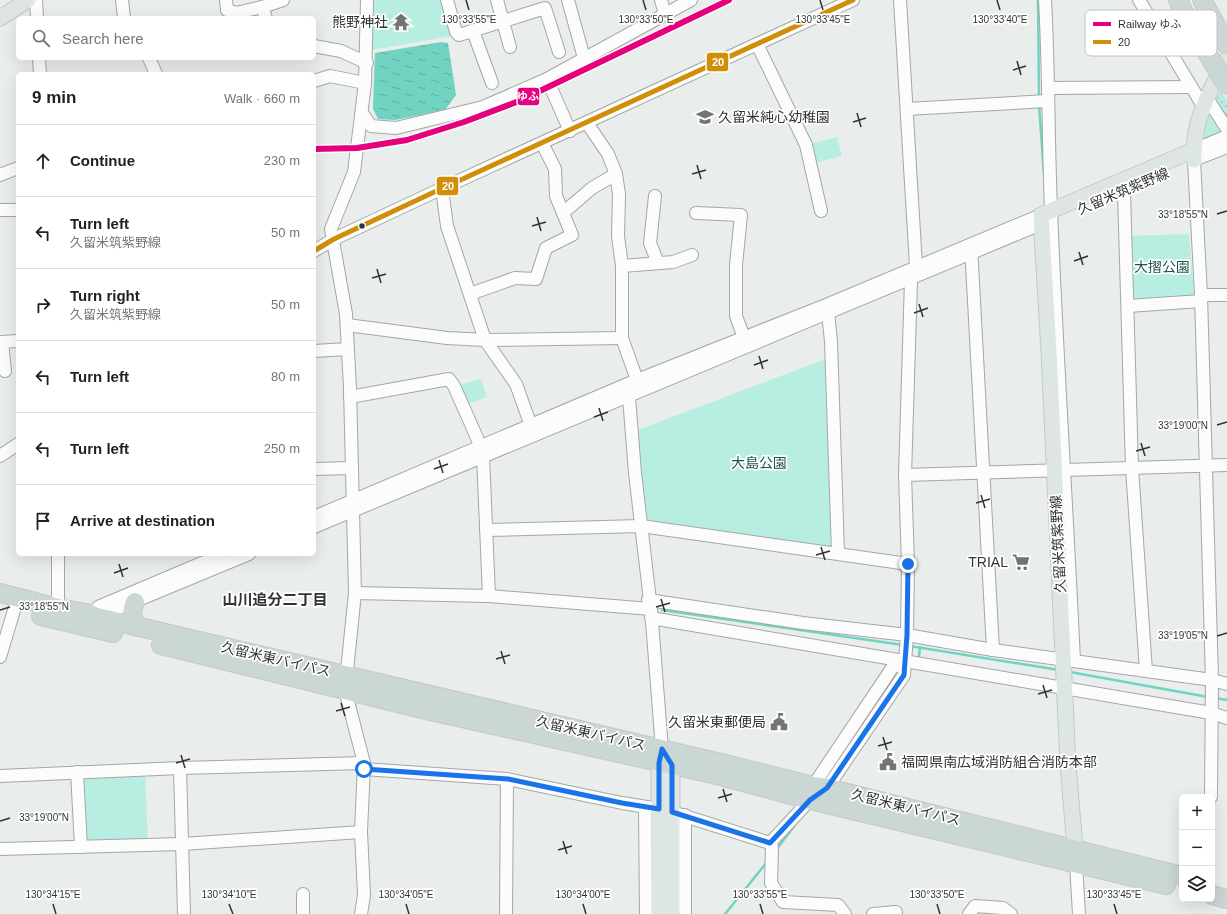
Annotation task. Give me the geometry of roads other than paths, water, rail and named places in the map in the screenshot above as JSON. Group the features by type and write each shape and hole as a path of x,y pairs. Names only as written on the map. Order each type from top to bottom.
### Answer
{"highway":[{"path":"1178,0 1183,10"},
{"path":"1217,28 1227,45"},
{"path":"1209,56 1227,86"},
{"name":"久留米東バイパス","path":"0,592 11,604 88,621 664,759 817,791 1076,857 1179,887"},
{"path":"135,602 132,616 138,627"},
{"name":"久留米東バイパス","path":"11,604 58,608 88,621 138,627 345,683"},
{"name":"久留米東バイパス","path":"1076,857 1179,875"},
{"path":"1215,885 1227,887"},
{"path":"1215,896 1227,899"}],"main road":[{"path":"0,18 28,0"},
{"path":"1194,155 1205,102 1227,60"},
{"name":"久留米筑紫野線","path":"1046,217 1194,155"},
{"name":"久留米筑紫野線","path":"1046,217 1124,191 1194,155"},
{"name":"久留米筑紫野線","path":"1046,217 1049,352 1059,471 1069,660 1065,685 1068,765 1076,857"},
{"path":"664,759 665,811 672,914"},
{"path":"659,914 665,811"}],"street":[{"path":"36,0 37,16"},
{"path":"122,0 124,16"},
{"path":"226,0 227,10 236,13 264,12 283,0"},
{"path":"361,914 364,895 361,832 364,766 345,683 355,593 347,324 332,229 354,172 365,83 367,0"},
{"path":"447,0 456,32 459,35 545,8 559,52"},
{"path":"497,0 510,47"},
{"path":"568,0 584,58"},
{"path":"661,0 665,14"},
{"path":"362,113 372,126 396,128 483,107 546,79 691,0"},
{"path":"316,250 334,239 853,0"},
{"path":"900,0 916,266 911,280 904,475 908,564 907,635 904,662"},
{"path":"482,452 531,426 637,380 744,338 916,266 972,248 1046,217 1048,69 1045,0"},
{"path":"1139,0 1145,10"},
{"path":"473,31 492,83"},
{"path":"757,44 806,145 821,211"},
{"path":"316,46 340,51 366,63"},
{"path":"1172,56 1191,87 1227,129"},
{"path":"39,60 40,72"},
{"path":"150,60 155,72"},
{"path":"316,80 330,76 365,83"},
{"path":"546,79 570,131"},
{"path":"1048,88 1191,87"},
{"path":"907,109 1047,101"},
{"path":"588,123 608,154 616,174 619,194 618,236 622,266 622,338 637,380 629,397 664,759"},
{"path":"1194,155 1227,136"},
{"path":"470,294 515,278 536,279 546,248 572,235 556,196 555,169 542,143"},
{"path":"1194,155 1227,147"},
{"path":"1194,155 1201,298 1212,680 1211,794"},
{"path":"0,174 16,169"},
{"path":"563,213 592,188 616,174"},
{"path":"442,189 447,226 485,340 516,384 531,426"},
{"path":"1124,191 1132,468 1146,671"},
{"path":"655,196 650,243 658,263"},
{"path":"0,210 16,210"},
{"path":"696,213 741,216 736,265 736,316 744,338"},
{"path":"316,515 353,505 482,452 629,397 828,313 911,280 972,248"},
{"path":"972,248 993,650"},
{"path":"622,266 673,262 692,254"},
{"path":"1128,306 1227,295"},
{"path":"828,313 831,341 838,553"},
{"path":"347,324 447,338 485,340 622,338"},
{"path":"5,371 2,342 16,341"},
{"path":"316,351 348,349"},
{"path":"350,397 449,379 460,399 482,452 489,596"},
{"path":"0,456 16,445"},
{"path":"904,475 1206,467 1227,465"},
{"path":"316,469 352,468"},
{"path":"316,526 353,505"},
{"path":"486,530 641,526 908,564"},
{"path":"58,556 58,608"},
{"path":"88,621 219,556"},
{"path":"88,621 135,602 202,564 240,556"},
{"path":"355,593 489,596 803,622 907,635 993,650 1212,680 1227,684"},
{"path":"0,657 11,604"},
{"path":"650,609 904,662 1065,685 1211,713 1227,718"},
{"path":"770,843 817,791 892,668 904,662"},
{"path":"0,776 180,768 364,766 508,779 665,811 770,843"},
{"path":"180,768 184,914"},
{"path":"77,772 81,847"},
{"path":"506,914 508,779"},
{"path":"646,914 665,811"},
{"path":"665,811 685,914"},
{"path":"0,849 182,844 361,832"},
{"path":"770,843 772,848 771,883 783,902 838,905 845,914"},
{"path":"1076,857 1079,914"},
{"path":"303,914 304,894"},
{"path":"969,914 975,906 1003,908 1011,914"},
{"path":"873,914 896,912 896,914"}],"water":[{"path":"441,42 448,43 456,95 445,110 395,120 378,119 373,109 375,53"}],"waterway":[{"path":"1038,0 1039,97"},
{"path":"1039,104 1044,175"},
{"path":"662,610 903,645"},
{"path":"910,646 1059,670"},
{"path":"916,660 919,656 920,647"},
{"path":"1070,672 1208,697"},
{"path":"1215,698 1227,700"},
{"path":"776,850 795,825"},
{"path":"725,914 767,862"}],"rail line":[{"name":"ゆふ","path":"316,149 357,148 407,140 464,122 519,101 729,0"}],"place":[{"name":"熊野神社","path":"401,22"},
{"name":"久留米純心幼稚園","path":"705,117"},
{"name":"TRIAL","path":"1021,562"},
{"name":"久留米東郵便局","path":"779,722"},
{"name":"福岡県南広域消防組合消防本部","path":"888,762"}],"district":[{"name":"山川追分二丁目","path":"275,600"}],"park label":[{"name":"大摺公園","path":"1162,267"},
{"name":"大島公園","path":"759,463"}]}
